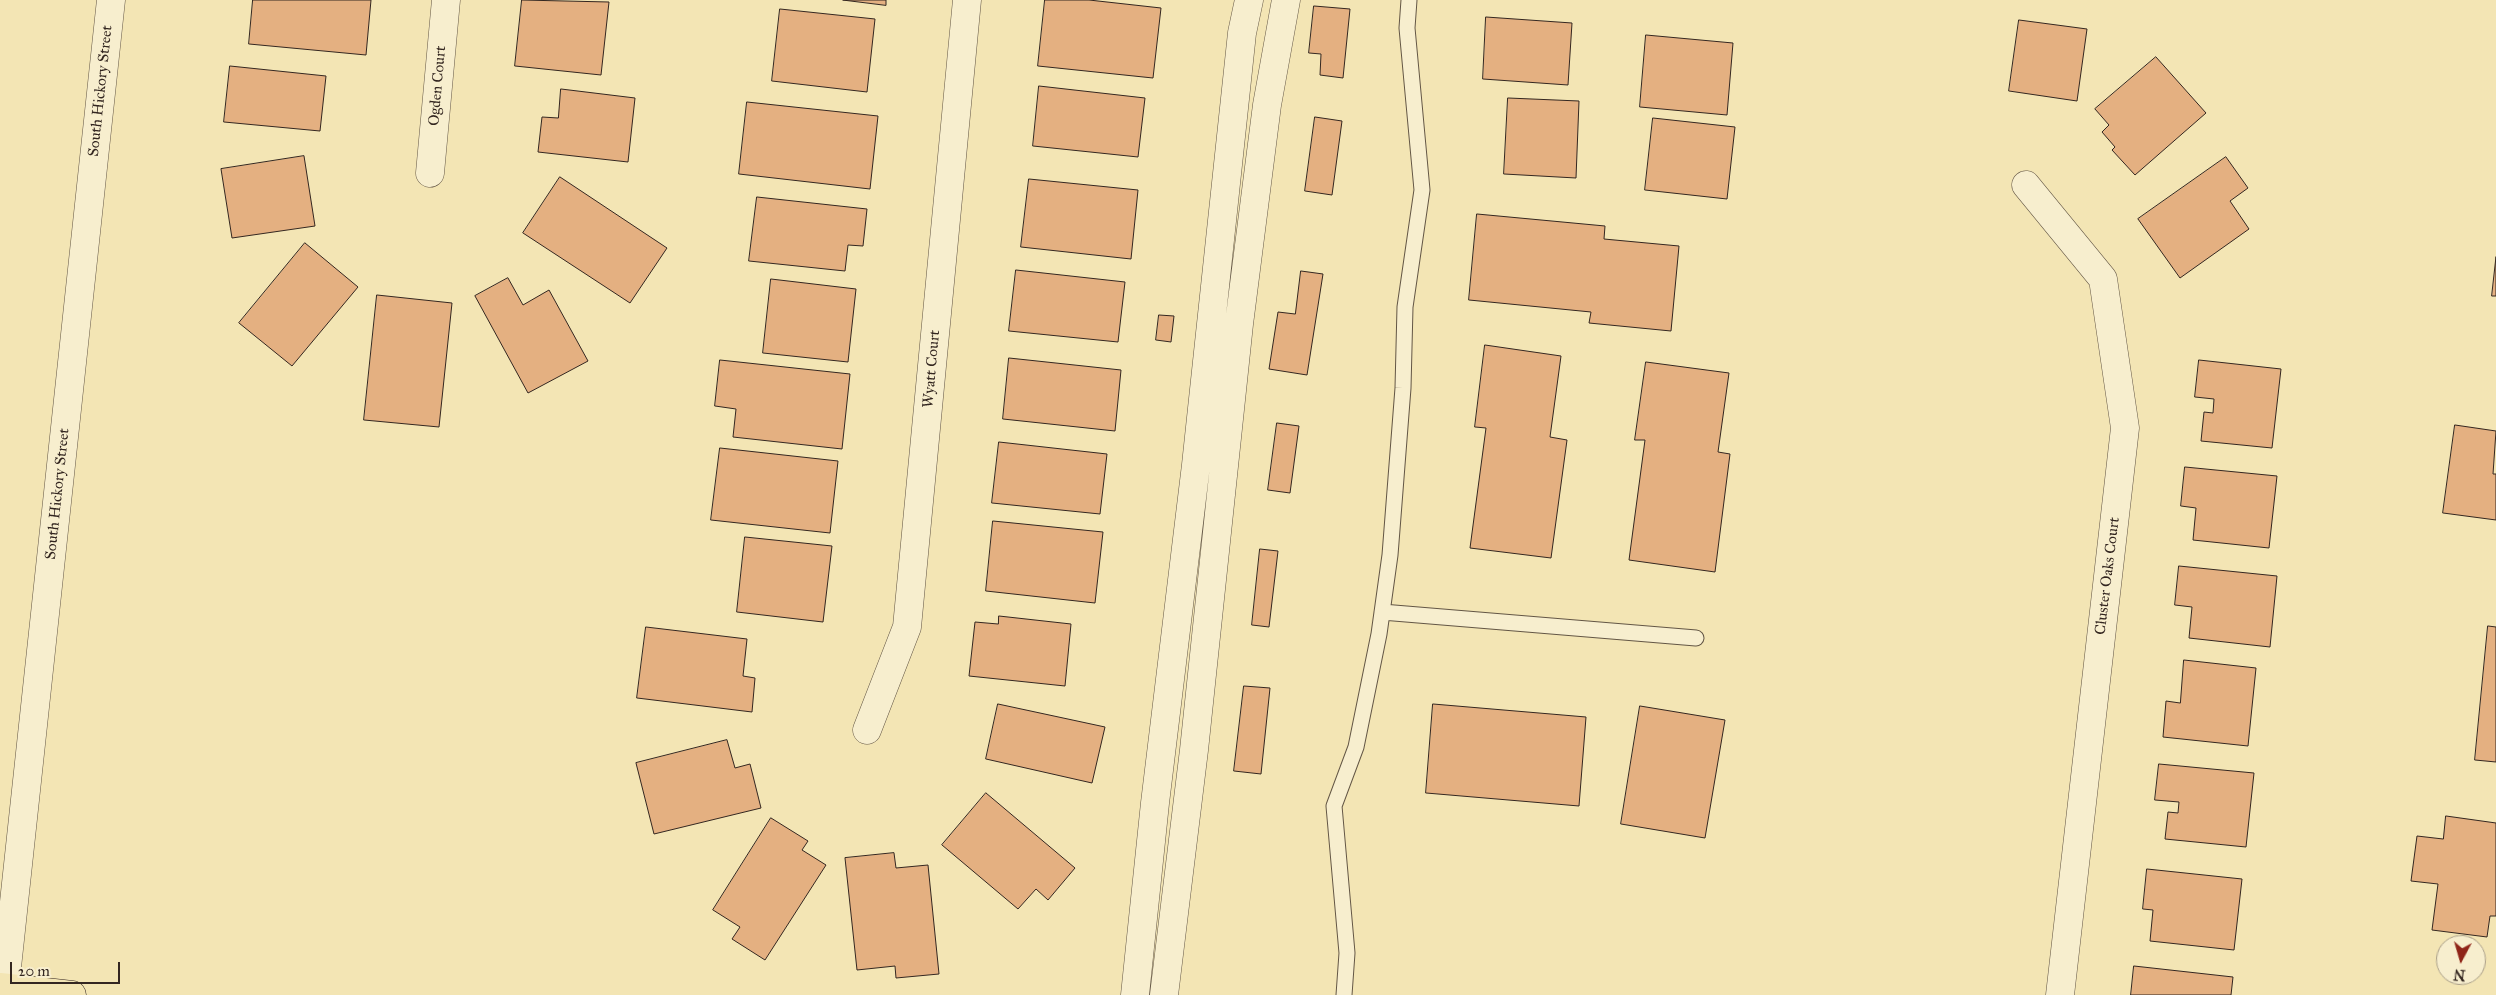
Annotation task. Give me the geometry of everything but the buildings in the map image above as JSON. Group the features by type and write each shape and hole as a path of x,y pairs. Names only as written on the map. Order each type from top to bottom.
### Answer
{"main road":[{"path":"3,990 72,995"}],"street":[{"name":"South Hickory Street","path":"3,990 111,0"},
{"name":"Ogden Court","path":"430,173 446,0"},
{"name":"Wyatt Court","path":"867,730 907,627 967,0"},
{"path":"1135,995 1155,804 1196,466 1242,33 1250,0"},
{"path":"1164,995 1194,750 1240,314 1267,105 1286,0"},
{"name":"Cluster Oaks Court","path":"2026,185 2103,279 2125,428 2060,995"}],"lane":[{"path":"1344,995 1347,953 1334,806 1356,747 1382,612 1390,555 1404,388 1405,307 1422,190 1407,28 1409,0"},
{"path":"1382,612 1696,638"}]}
